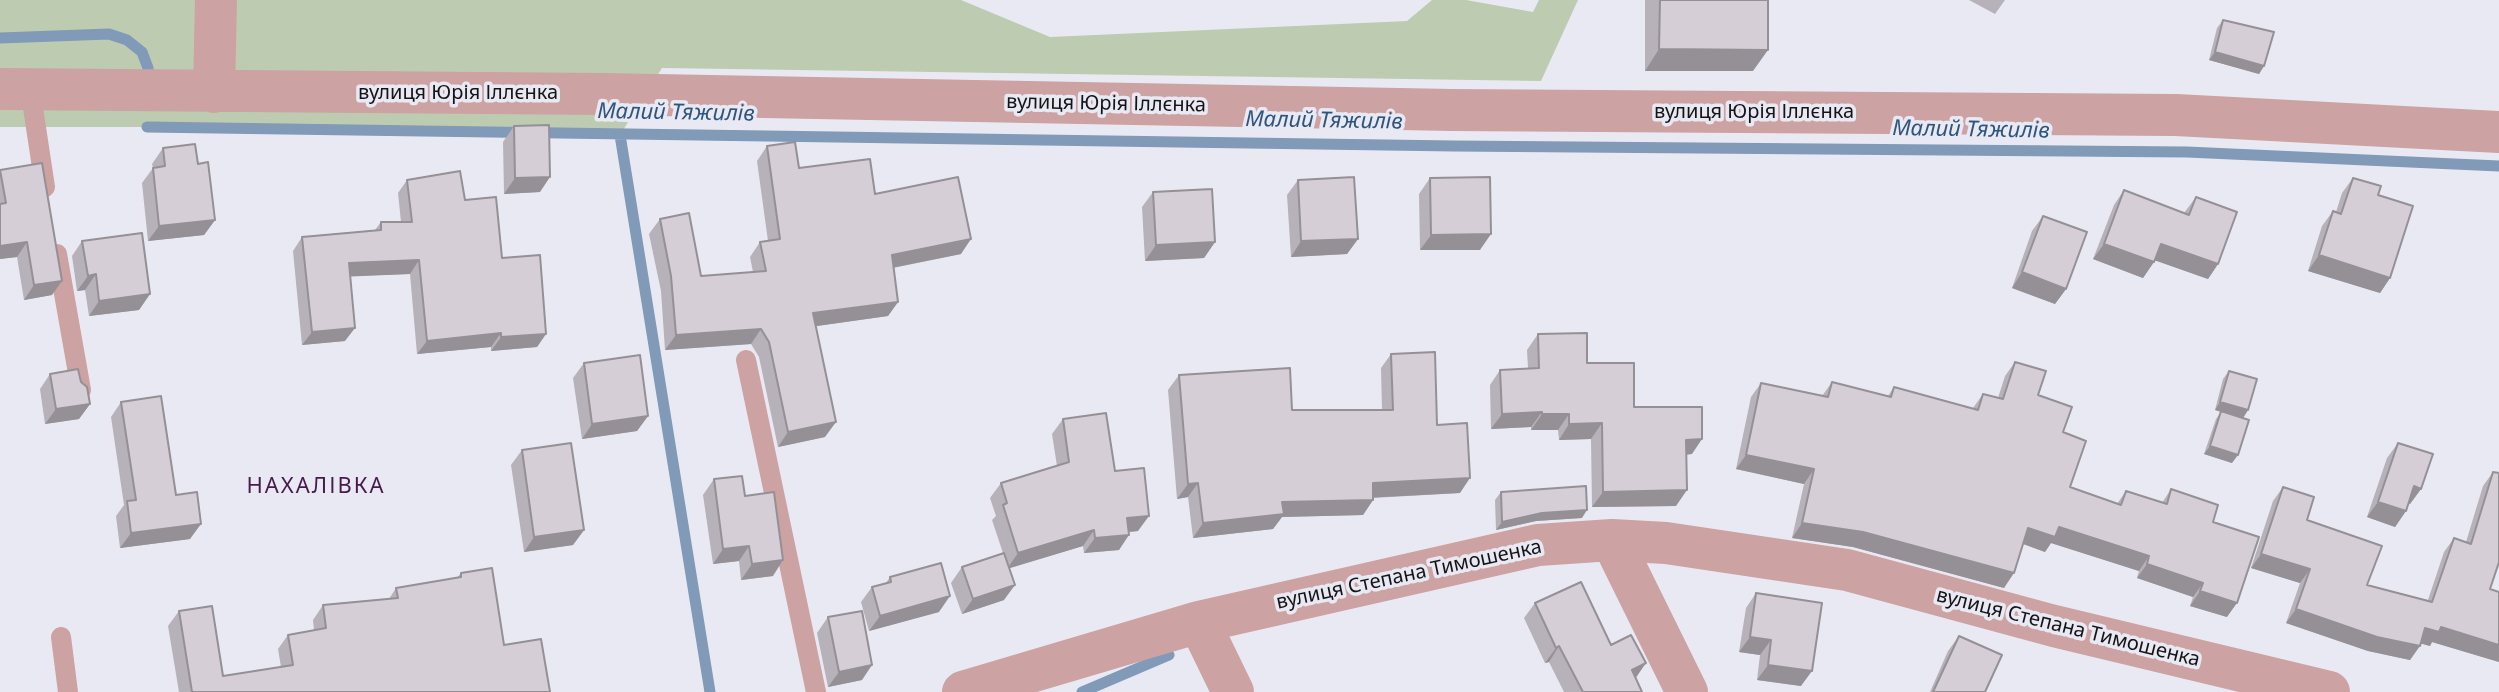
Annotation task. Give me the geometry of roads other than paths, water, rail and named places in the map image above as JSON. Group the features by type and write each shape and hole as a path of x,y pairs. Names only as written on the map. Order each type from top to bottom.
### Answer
{"street":[{"path":"214,92 216,0"},
{"name":"вулиця Юрія Іллєнка","path":"15,88 620,94 1468,110 2176,115 2499,132"},
{"path":"1612,540 1687,692"},
{"name":"вулиця Степана Тимошенка","path":"963,692 1199,622 1538,545 1612,540 1666,543 1847,570 2054,626 2329,692"},
{"path":"1199,622 1233,692"}],"lane":[{"path":"15,88 48,203"},
{"path":"53,234 81,390"},
{"path":"746,360 816,692"},
{"path":"61,637 68,692"}],"waterway":[{"name":"Малий Тяжилів","path":"0,38 109,34 127,40 142,52 148,79"},
{"name":"Малий Тяжилів","path":"147,127 1454,146 2187,152 2499,166"},
{"path":"620,135 710,692"},
{"path":"1082,692 1169,655"}],"district":[{"name":"НАХАЛІВКА","path":"316,487"}]}
